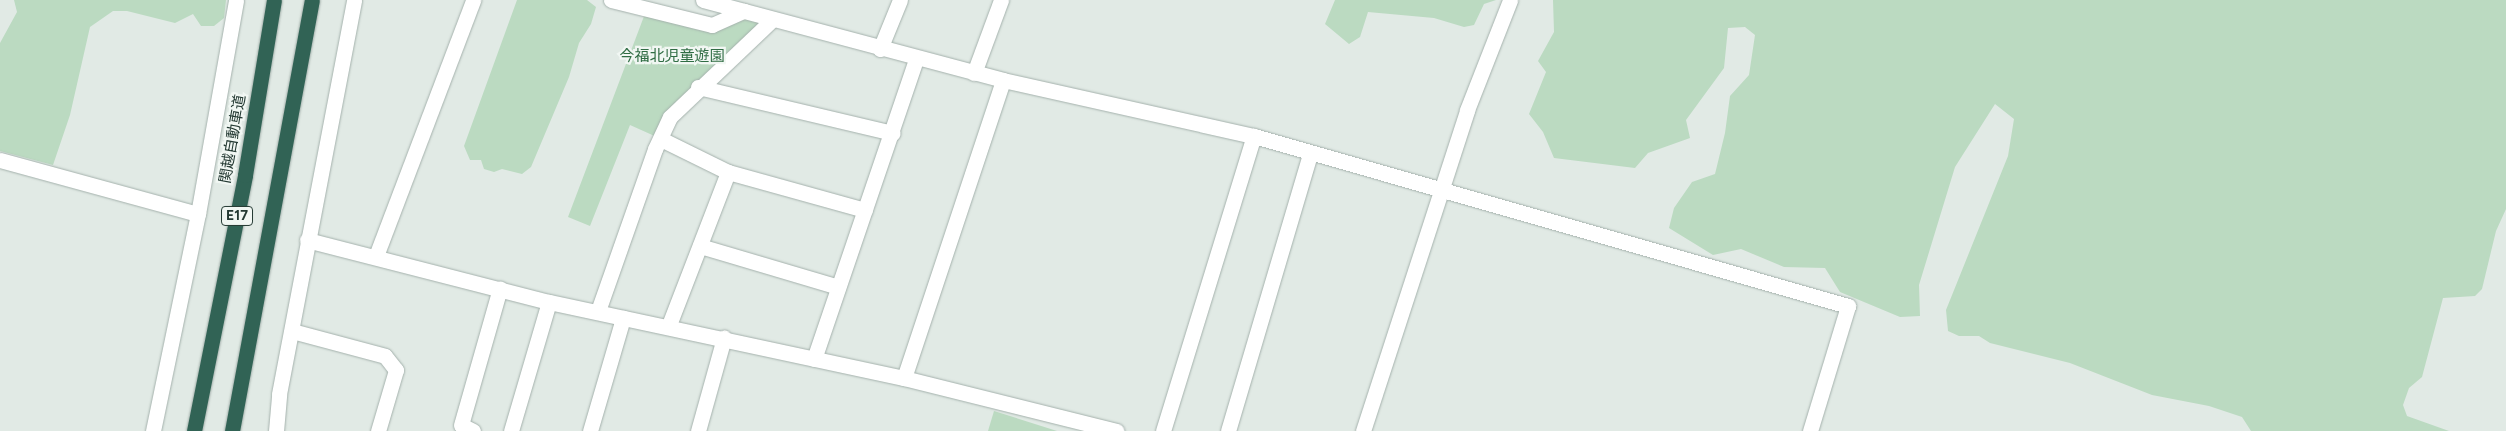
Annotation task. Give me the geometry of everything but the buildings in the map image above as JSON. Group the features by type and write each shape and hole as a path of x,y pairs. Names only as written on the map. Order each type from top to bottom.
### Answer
{"highway":[{"name":"関越自動車道","path":"194,431 245,175 274,0"},
{"name":"E17","path":"232,431 312,0"}],"street":[{"path":"153,431 198,214 236,0"},
{"path":"276,431 279,394 354,0"},
{"path":"376,256 473,0"},
{"path":"611,0 712,25 745,12"},
{"path":"704,0 916,59 1254,136 1310,154 1442,189 1848,306 1810,431"},
{"path":"734,0 745,12"},
{"path":"880,49 900,0"},
{"path":"974,73 1001,0"},
{"path":"1363,431 1467,110 1510,0"},
{"path":"598,311 670,117 698,87 772,20"},
{"path":"814,359 893,133 916,59"},
{"path":"904,378 1003,80"},
{"path":"698,87 893,133"},
{"path":"1163,431 1254,136"},
{"path":"661,139 728,172 865,210"},
{"path":"1228,431 1310,154"},
{"path":"0,160 198,214"},
{"path":"669,325 728,172"},
{"path":"307,240 376,256 549,302 598,311 623,318 669,325 904,378 1116,431"},
{"path":"700,246 838,288"},
{"path":"473,431 461,425 500,288"},
{"path":"511,431 549,302"},
{"path":"590,431 623,318"},
{"path":"292,331 385,356 396,370 378,431"},
{"path":"698,431 724,338"}],"green space":[{"path":"14,0 226,0 224,18 214,26 201,26 193,14 175,23 127,11 113,11 90,27 70,115 53,165 0,151 0,43 17,12"},
{"path":"517,0 587,0 596,7 591,24 579,43 569,77 531,167 522,174 502,169 494,172 484,169 481,160 470,160 464,146"},
{"path":"1335,0 1496,0 1484,4 1474,25 1464,27 1434,18 1368,12 1360,37 1349,44 1325,24"},
{"path":"1553,0 2506,0 2506,209 2496,231 2482,289 2475,296 2443,298 2422,377 2409,388 2403,405 2407,416 2449,431 2251,431 2242,417 2209,406 2152,395 2070,363 1990,343 1979,336 1959,336 1948,331 1946,310 2008,156 2014,119 1995,104 1955,167 1919,285 1920,316 1900,317 1840,292 1825,268 1784,267 1741,249 1713,255 1669,228 1674,208 1692,182 1715,174 1725,133 1730,96 1749,75 1755,35 1745,27 1728,28 1724,68 1686,120 1690,138 1648,153 1635,168 1554,158 1543,132 1529,114 1546,72 1538,61 1554,32"},
{"name":"今福北児童遊園","path":"646,11 713,26 745,13 770,20 659,138 630,125 590,226 568,217"},
{"path":"994,411 1057,431 988,431"}]}
